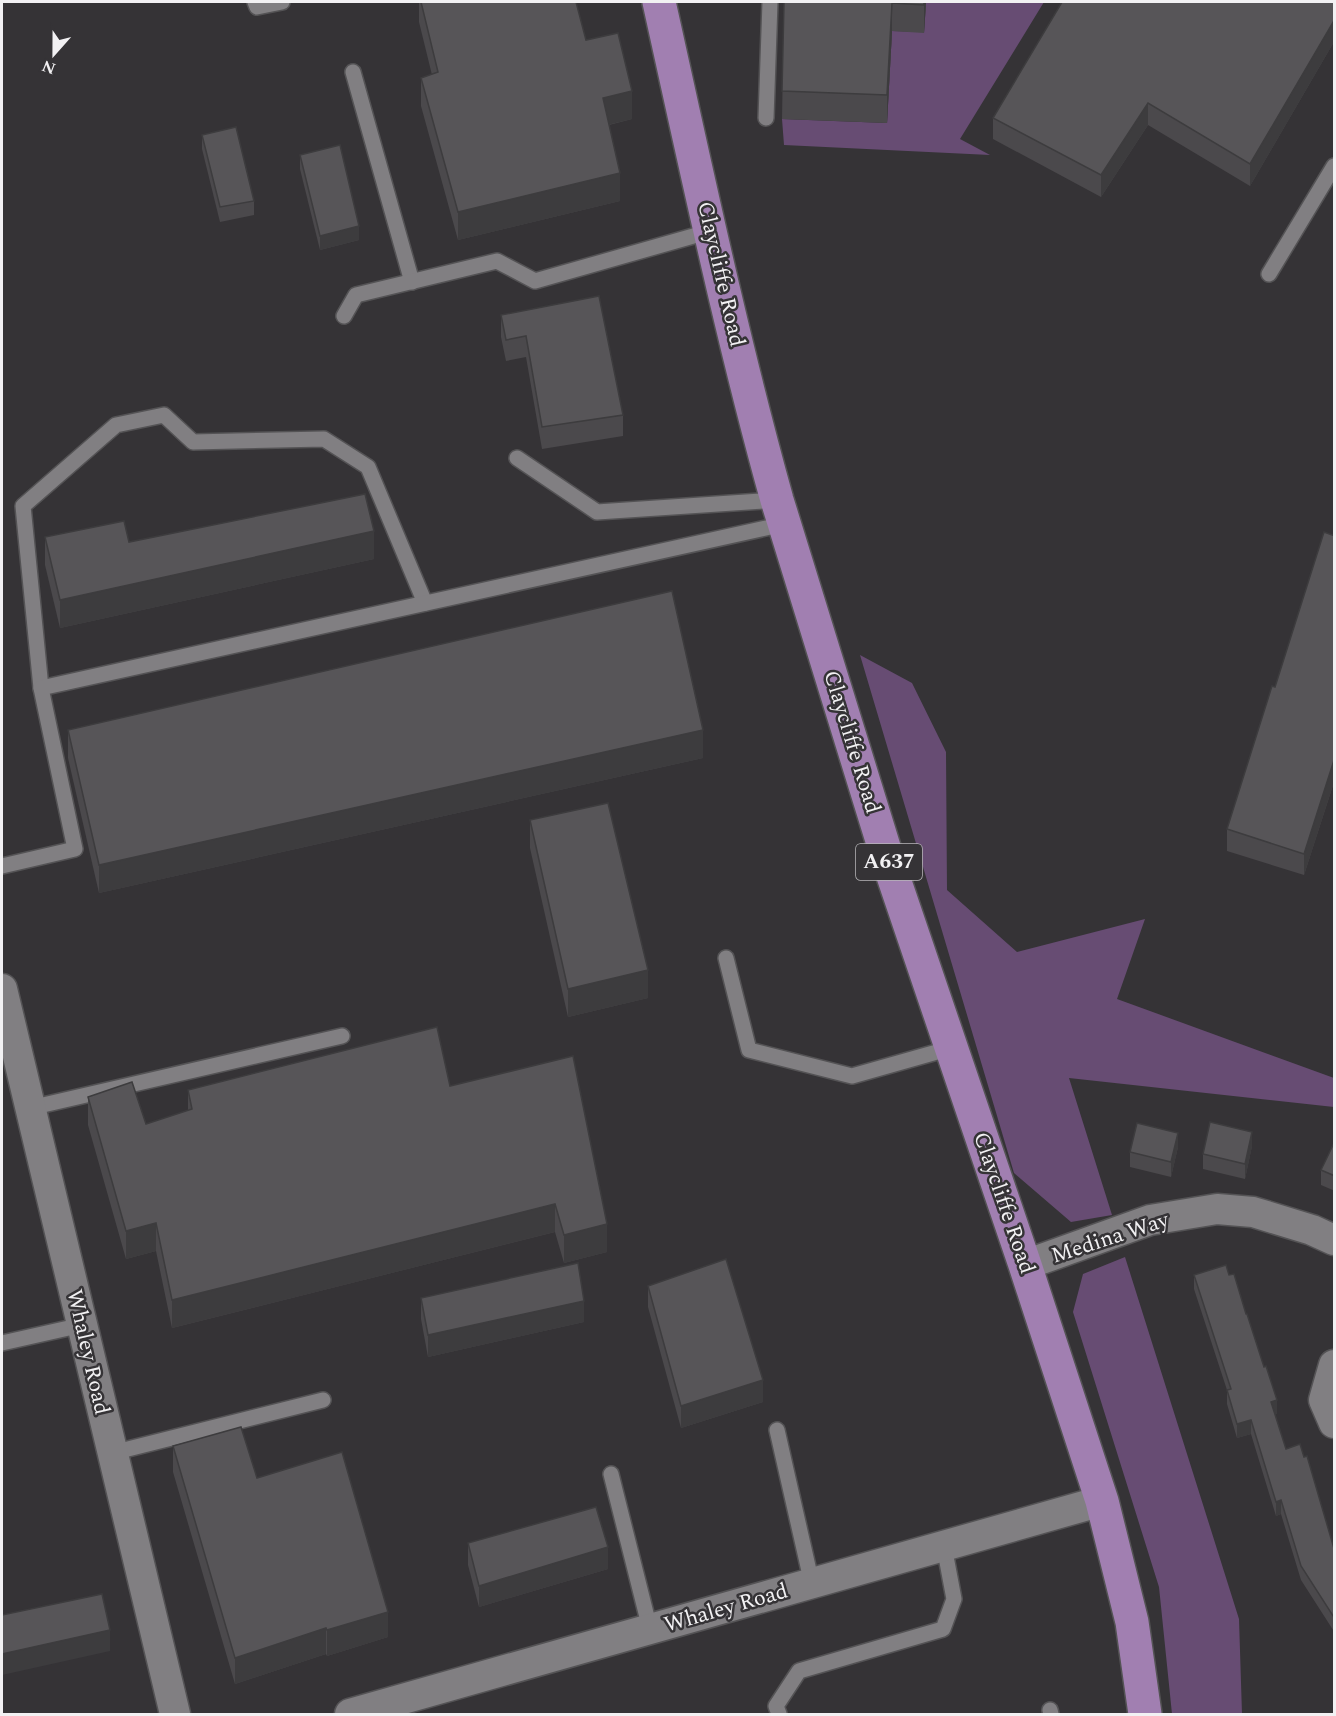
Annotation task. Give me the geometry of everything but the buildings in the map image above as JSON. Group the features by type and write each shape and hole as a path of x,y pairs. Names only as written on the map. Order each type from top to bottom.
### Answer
{"highway":[{"name":"Claycliffe Road","path":"659,2 761,441 781,512 892,873 1025,1265 1102,1502 1132,1622 1145,1714"}],"street":[{"name":"Whaley Road","path":"2,989 174,1714"},
{"name":"Medina Way","path":"1025,1265 1150,1220 1217,1209 1253,1212 1312,1230 1335,1240"},
{"path":"1335,1365 1324,1400 1335,1423"},
{"name":"Whaley Road","path":"350,1714 1102,1502"}],"lane":[{"path":"255,2 257,7 282,2"},
{"path":"766,118 770,2"},
{"path":"353,72 412,282"},
{"path":"1269,274 1335,166"},
{"path":"344,316 356,295 497,261 535,281 711,231"},
{"path":"2,866 75,849 41,688 23,506 116,425 164,415 193,442 324,439 369,467 425,603"},
{"path":"517,458 597,512 781,512"},
{"path":"41,688 425,603 781,512"},
{"path":"726,958 749,1050 852,1076 951,1048"},
{"path":"30,1108 342,1036"},
{"path":"2,1343 82,1324"},
{"path":"112,1453 323,1400"},
{"path":"777,1430 812,1584"},
{"path":"611,1473 650,1629"},
{"path":"779,1714 776,1706 798,1671 943,1629 954,1599 944,1546"}],"shaded area":[{"path":"926,2 1044,2 960,139 990,155 784,145 782,119 887,123 892,31 924,32"},
{"path":"860,655 912,683 946,752 947,890 1017,952 1145,919 1117,999 1334,1078 1334,1107 1069,1078 1112,1215 1071,1222 1014,1173"},
{"path":"1125,1257 1239,1619 1242,1714 1172,1714 1159,1587 1073,1312 1083,1274"}]}
